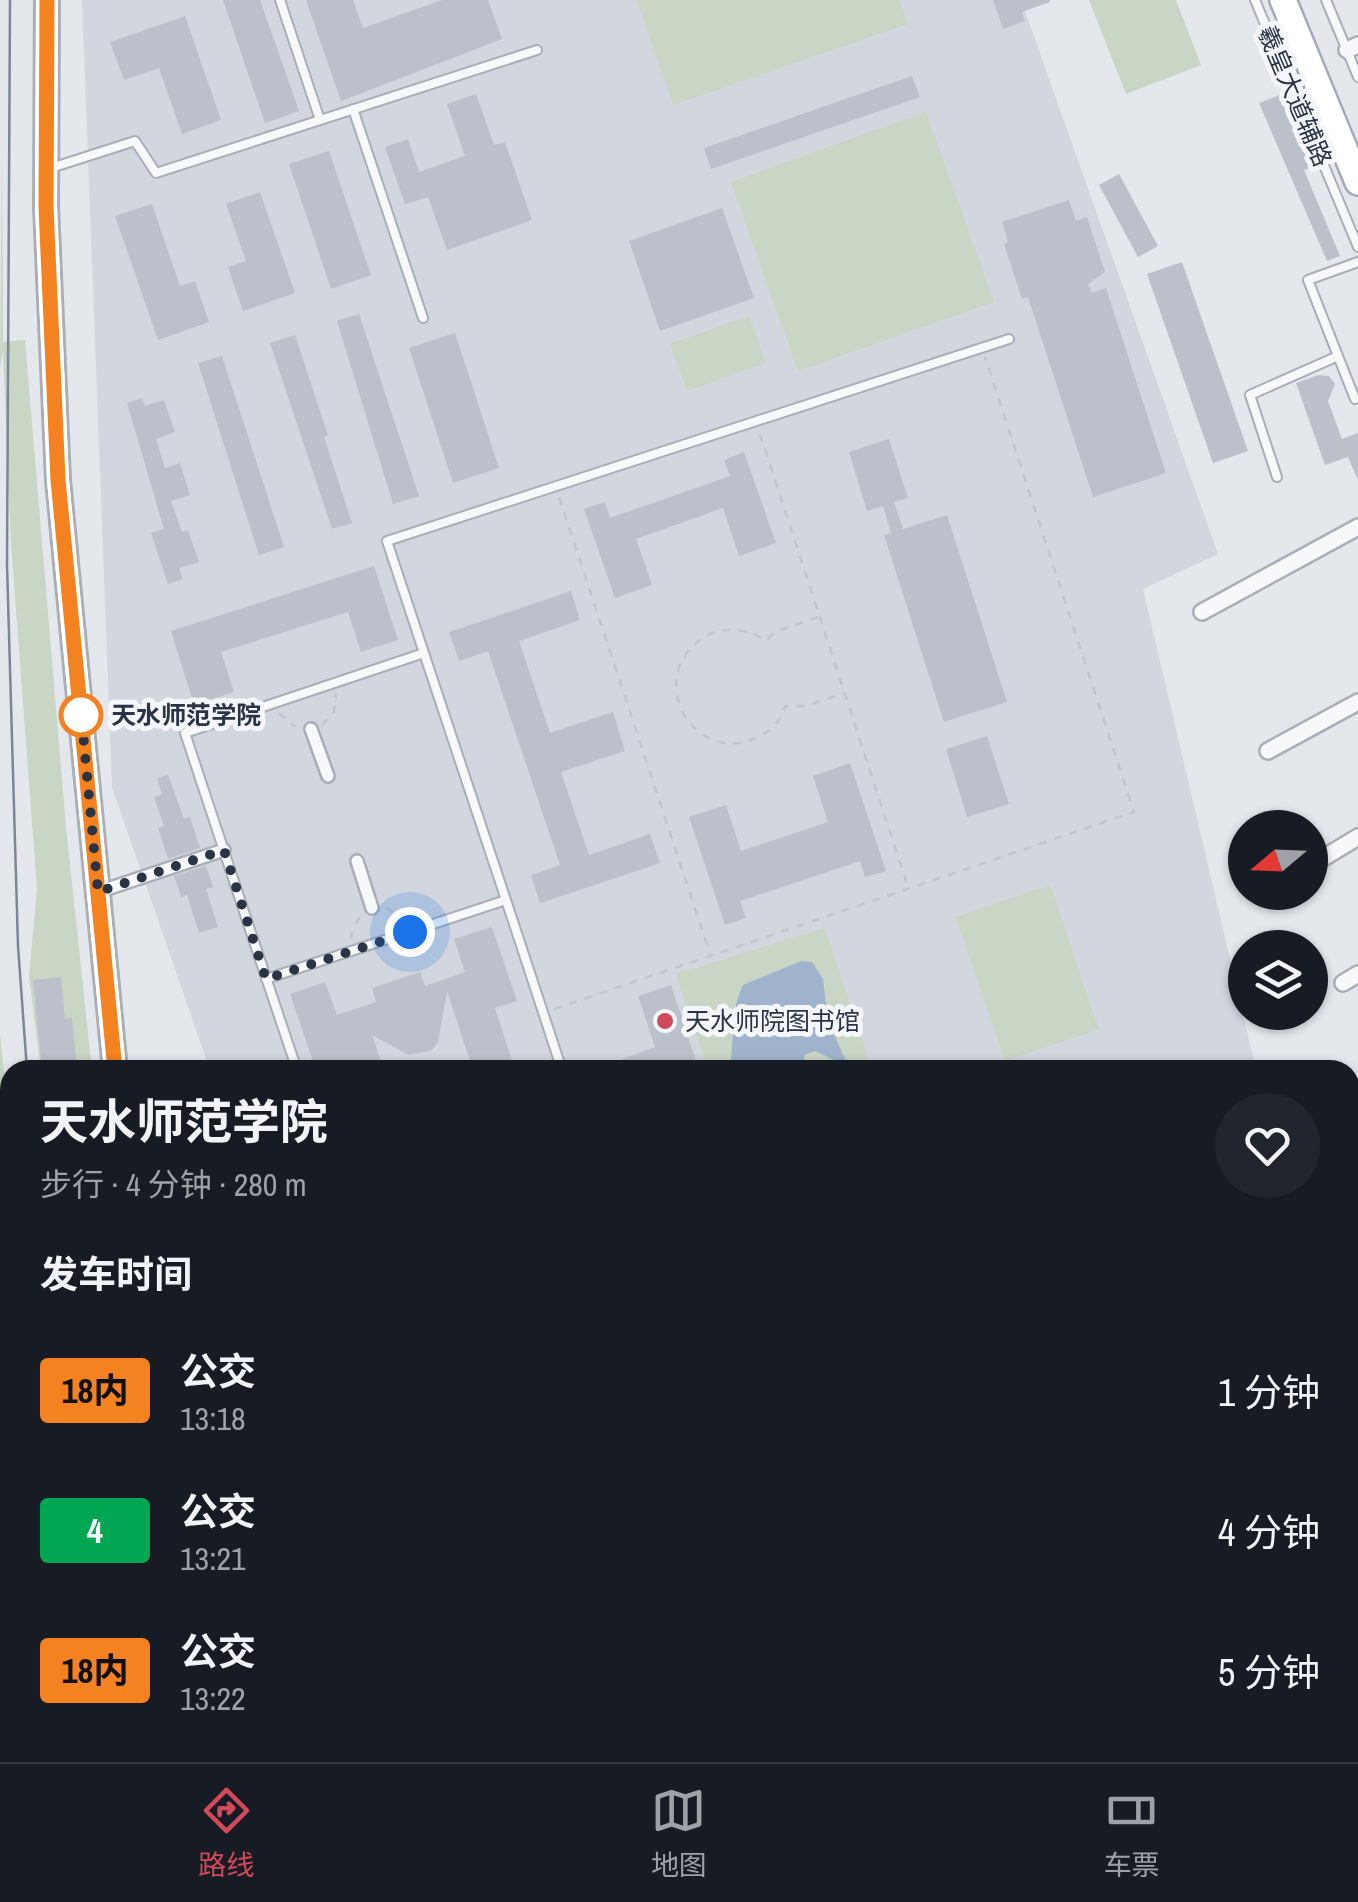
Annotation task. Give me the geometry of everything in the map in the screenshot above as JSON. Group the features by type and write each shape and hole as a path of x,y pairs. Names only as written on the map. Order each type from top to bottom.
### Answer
{"main road":[{"path":"48,0 47,170 58,480 114,1060"},
{"path":"1283,0 1358,182"},
{"path":"1301,0 1358,138"}],"street":[{"path":"1202,612 1358,527"},
{"path":"1268,751 1358,702"},
{"path":"311,729 328,776"},
{"path":"1328,855 1358,837"},
{"path":"98,892 224,850"},
{"path":"357,861 372,908"}],"lane":[{"path":"280,0 320,120"},
{"name":"羲皇大道辅路","path":"1255,0 1358,247"},
{"path":"1326,0 1352,48 1358,77"},
{"path":"47,170 136,141 156,173 537,50"},
{"path":"353,109 423,318"},
{"path":"1355,399 1308,280 1358,262"},
{"path":"559,1060 387,540 1009,338"},
{"path":"1277,477 1250,395 1338,356"},
{"path":"293,1060 185,733 424,653"},
{"path":"266,979 506,900"}],"path":[{"path":"543,1012 1134,812 982,348"},
{"path":"756,421 908,889"},
{"path":"555,486 710,956"},
{"path":"820,616 775,632 766,641 737,629 715,632 695,642 678,671 678,704 689,724 706,738 728,744 750,741 770,730 785,706 806,706 844,692"}],"shaded area":[{"name":"天水师范学院","path":"82,0 1021,0 1218,554 1143,589 1228,950 1228,1030 1247,1030 1254,1060 207,1060 112,787"}],"green space":[{"path":"637,0 899,0 908,24 673,105"},
{"path":"1089,0 1176,0 1201,65 1126,94"},
{"path":"926,112 994,302 798,371 731,182"},
{"path":"2,144 3,342 25,340 66,827 91,1060 40,1060 29,976 37,889 11,543 3,351 0,367"},
{"path":"749,316 766,363 687,391 670,344"},
{"path":"1050,885 1099,1029 1005,1060 956,917"},
{"path":"825,928 869,1060 705,1060 676,974"}],"water":[{"path":"801,961 812,962 823,979 828,1021 846,1060 834,1060 815,1051 805,1055 804,1060 730,1060 734,1016 743,985"}],"building":[{"path":"223,0 260,0 299,111 265,123"},
{"path":"306,0 353,0 363,28 442,0 488,0 502,39 341,101"},
{"path":"993,0 1050,2 1022,12 1025,21 1003,29"},
{"path":"185,16 221,120 182,134 159,68 124,80 110,42"},
{"path":"912,76 920,97 711,169 704,148"},
{"path":"476,94 494,145 505,142 532,220 447,250 428,197 405,204 385,147 408,139 419,172 465,156 447,104"},
{"path":"1282,94 1312,167 1304,170 1340,256 1327,261 1259,103"},
{"path":"329,151 371,275 331,289 289,164"},
{"path":"1119,174 1158,246 1138,257 1099,185"},
{"path":"260,192 295,293 243,311 228,267 246,261 226,204"},
{"path":"1069,200 1076,221 1087,217 1105,272 1088,284 1092,293 1106,288 1166,473 1093,497 1028,297 1022,299 1004,244 1008,242 1002,222"},
{"path":"152,204 180,286 195,281 209,322 158,340 115,216"},
{"path":"722,208 754,298 660,331 629,241"},
{"path":"1182,262 1248,451 1213,463 1147,274"},
{"path":"359,314 419,496 393,504 337,321"},
{"path":"455,333 499,468 453,483 409,348"},
{"path":"295,335 352,523 332,529 270,343"},
{"path":"222,356 284,547 259,555 198,363"},
{"path":"1319,375 1329,376 1335,384 1328,401 1342,439 1358,433 1358,480 1348,457 1325,465 1296,383"},
{"path":"142,398 145,406 164,400 175,432 156,439 165,468 180,463 190,495 171,501 182,532 188,530 199,562 179,568 183,579 168,584 151,533 164,529 127,403"},
{"path":"889,439 908,498 894,502 903,529 947,515 1007,702 944,722 884,535 891,533 883,506 867,511 849,452"},
{"path":"744,452 776,543 739,556 723,508 636,539 652,585 615,598 584,509 605,502 610,518 730,476 724,460"},
{"path":"374,566 398,640 361,652 348,612 221,652 234,692 194,705 171,631"},
{"path":"571,591 580,620 519,641 550,733 613,712 625,751 561,772 589,855 650,834 660,863 540,903 531,875 560,865 488,651 459,661 449,632"},
{"path":"987,736 1009,804 967,817 946,749"},
{"path":"850,763 886,871 865,877 860,861 740,901 746,918 725,925 689,817 726,805 741,851 828,822 813,776"},
{"path":"168,775 184,819 190,817 200,848 168,859 158,828 164,826 154,797 162,794 157,778"},
{"path":"206,866 213,887 206,889 218,927 199,933 187,895 181,897 174,876"},
{"path":"492,927 517,1001 495,1008 512,1060 470,1060 447,991 438,1042 432,1050 409,1055 372,1035 381,1060 313,1060 290,994 325,982 337,1015 376,1002 372,988 420,972 425,986 465,972 454,939"},
{"path":"61,977 65,1019 72,1018 76,1060 41,1060 33,980"},
{"name":"天水师院图书馆","path":"671,985 696,1060 621,1060 655,1047 638,996"}],"tram line":[{"path":"10,0 7,565 18,946 26,1060"}],"bus line":[{"name":"18内","path":"47,0 46,207 58,480 114,1060"}],"place":[{"name":"天水师范学院","path":"81,715"},
{"name":"天水师院图书馆","path":"665,1021"}],"route":[{"path":"81,715 80,701 98,892 224,850 266,979 410,932"}]}
